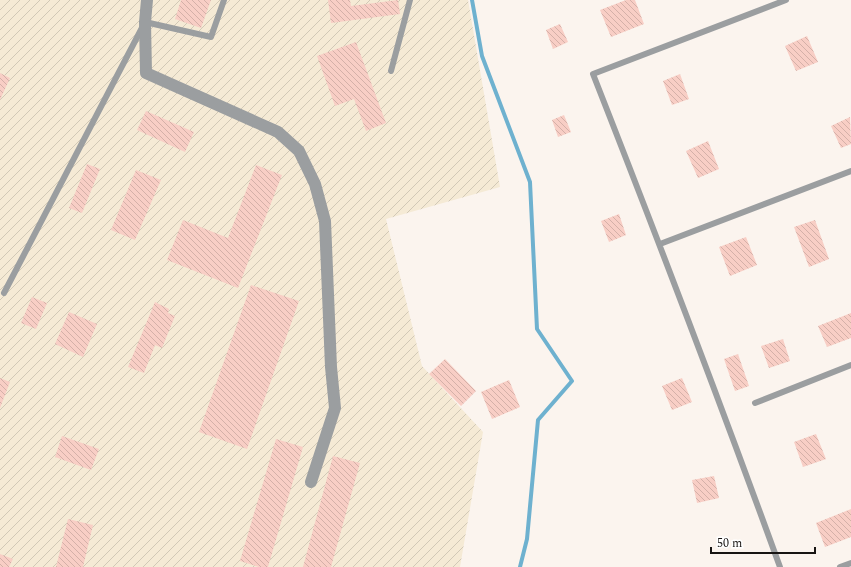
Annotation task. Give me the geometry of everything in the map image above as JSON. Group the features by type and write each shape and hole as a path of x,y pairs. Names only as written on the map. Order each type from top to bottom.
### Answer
{"street":[{"path":"147,0 145,22 146,73 278,132 299,151 315,184 325,221 331,367 335,408 311,482"}],"lane":[{"path":"4,293 145,22 211,37 224,0"},
{"path":"391,71 410,0"},
{"path":"780,567 660,244 593,74 786,0"},
{"path":"660,244 851,171"},
{"path":"755,403 851,366"},
{"path":"840,567 851,563"}],"shaded area":[{"path":"0,0 468,0 500,187 386,219 422,366 483,432 460,567 0,567"}],"building":[{"path":"181,0 211,0 201,28 175,19"},
{"path":"328,0 350,0 351,6 398,0 400,14 331,23"},
{"path":"626,0 635,0 644,24 611,37 600,10"},
{"path":"560,24 568,42 553,49 546,30"},
{"path":"807,36 818,62 796,71 785,46"},
{"path":"356,42 386,123 366,131 354,99 335,106 317,56"},
{"path":"0,73 10,78 0,100"},
{"path":"680,74 689,99 672,105 663,81"},
{"path":"146,111 194,132 185,152 137,130"},
{"path":"564,115 571,132 558,137 552,120"},
{"path":"850,117 851,144 841,148 831,126"},
{"path":"708,141 719,169 698,178 686,151"},
{"path":"87,164 100,169 82,213 69,208"},
{"path":"256,165 282,175 238,288 167,260 183,220 228,238"},
{"path":"136,170 161,180 135,240 111,230"},
{"path":"619,214 626,235 609,242 601,221"},
{"path":"815,220 829,259 809,267 794,227"},
{"path":"746,237 757,265 730,276 719,247"},
{"path":"251,285 299,301 247,449 199,432"},
{"path":"32,297 47,303 36,329 21,323"},
{"path":"155,302 169,309 168,313 175,316 162,348 155,345 144,373 128,367"},
{"path":"69,312 97,324 83,357 55,344"},
{"path":"851,313 851,338 827,347 818,326"},
{"path":"783,339 790,361 769,368 761,346"},
{"path":"738,354 749,386 735,391 724,359"},
{"path":"445,359 476,391 461,406 429,374"},
{"path":"0,378 10,382 0,408"},
{"path":"682,378 692,402 672,410 662,386"},
{"path":"509,380 520,407 492,419 481,392"},
{"path":"816,434 826,459 803,467 794,442"},
{"path":"62,436 99,449 91,470 55,457"},
{"path":"276,439 303,447 268,567 259,567 240,561"},
{"path":"333,456 360,463 331,567 303,567"},
{"path":"714,476 719,498 697,503 692,480"},
{"path":"851,509 851,537 825,547 816,523"},
{"path":"68,519 93,525 83,567 56,567"},
{"path":"0,554 13,559 9,567 0,567"}],"waterway":[{"path":"472,0 482,56 530,182 537,329 572,381 538,420 527,539 520,567"}]}
